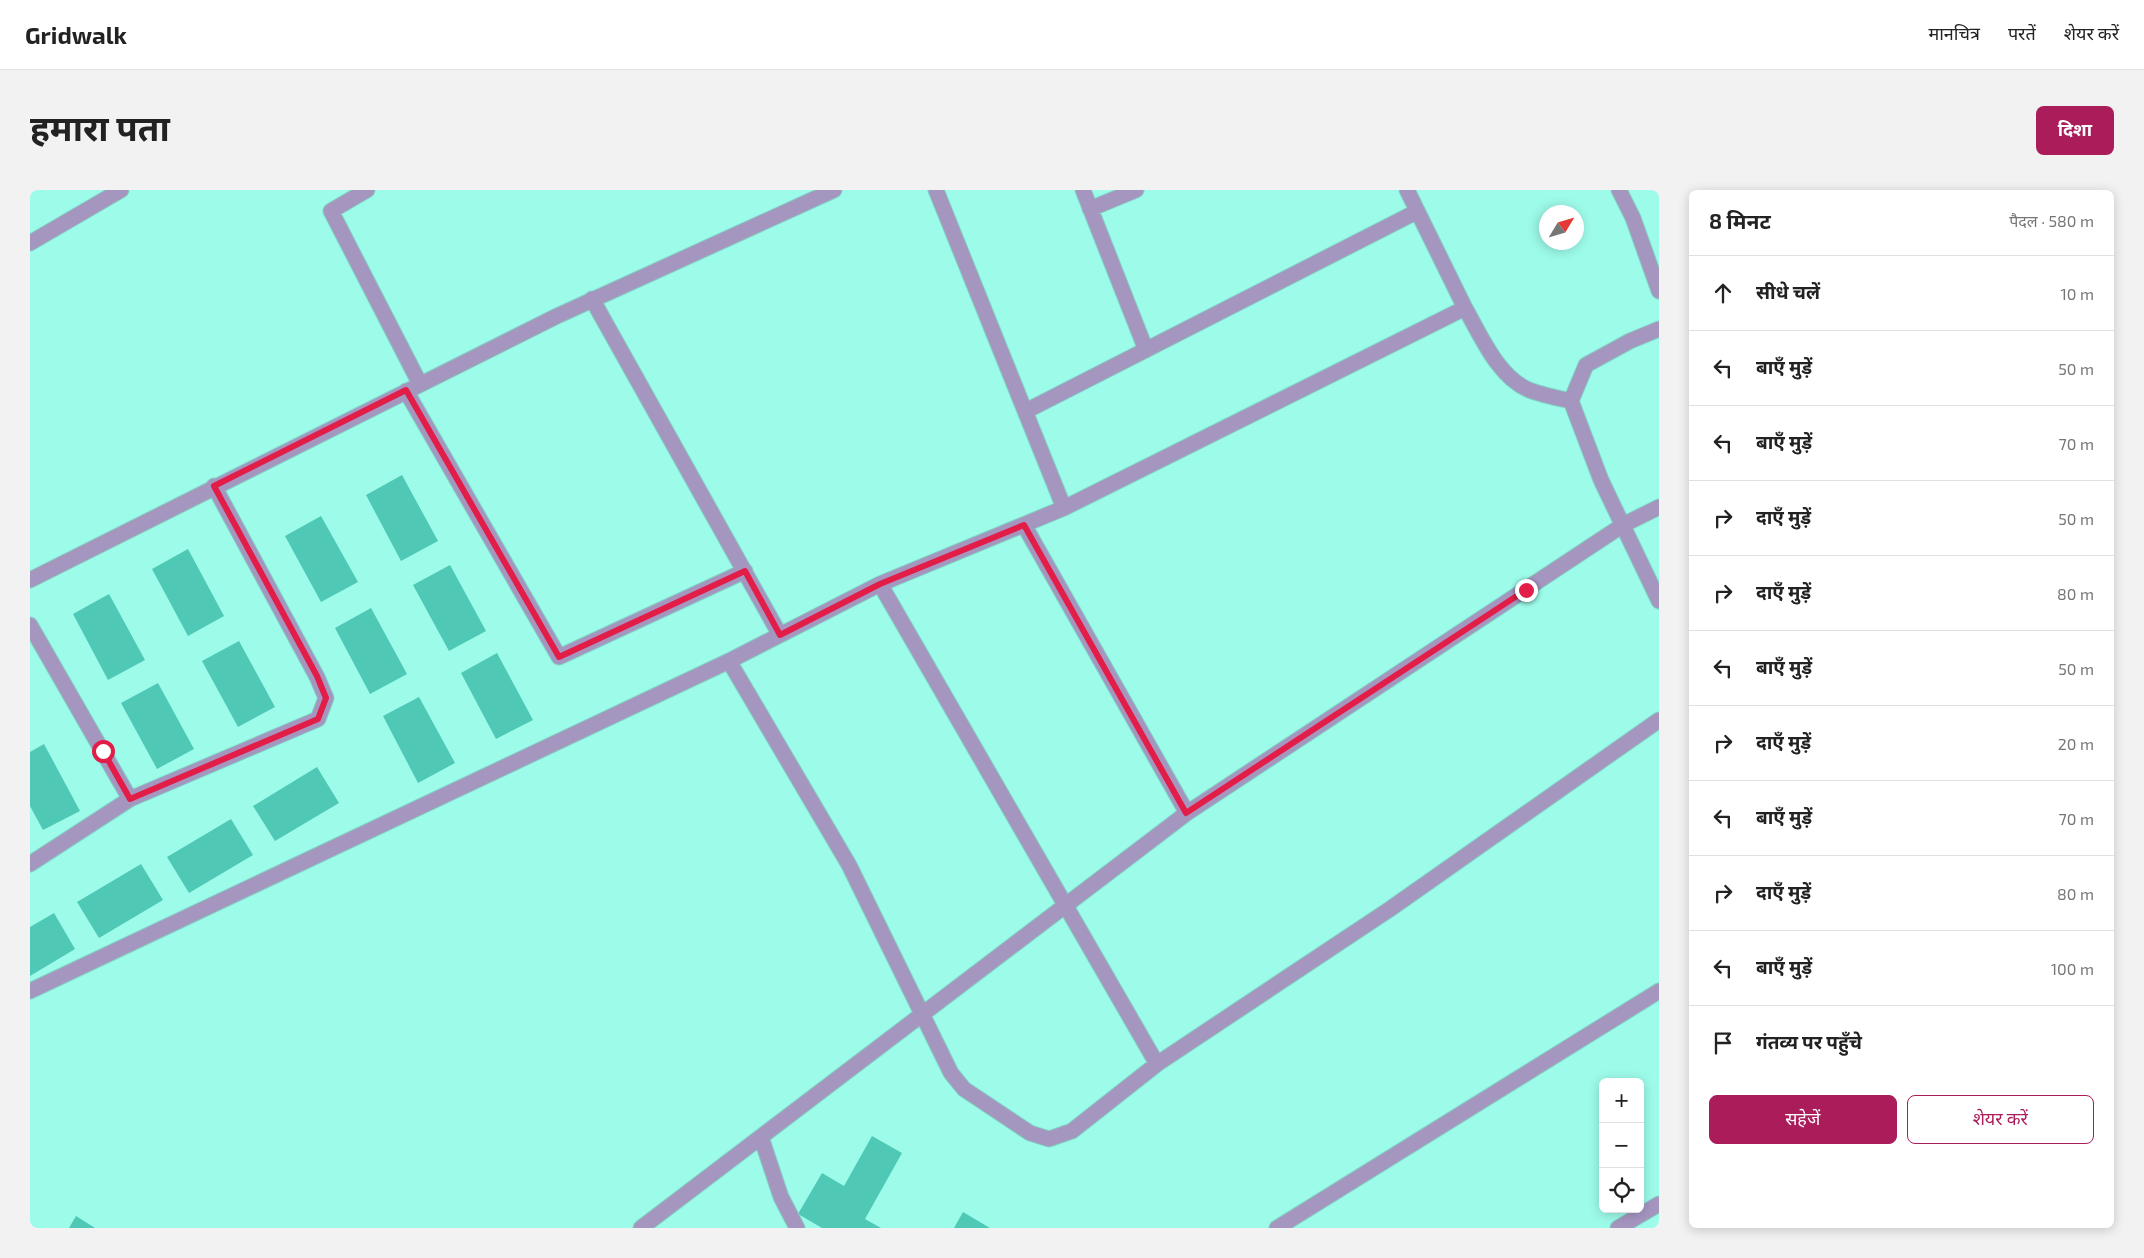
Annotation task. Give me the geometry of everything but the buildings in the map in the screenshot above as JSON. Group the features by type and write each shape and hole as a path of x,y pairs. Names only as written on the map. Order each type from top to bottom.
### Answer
{"street":[{"path":"30,242 120,190"},
{"path":"367,190 331,211 420,384"},
{"path":"30,580 406,390 592,300 833,190"},
{"path":"936,190 1064,508"},
{"path":"1083,190 1146,350"},
{"path":"1090,209 1136,190"},
{"path":"1407,190 1416,212 1465,308 1484,342 1508,377 1528,390 1570,401"},
{"path":"1619,190 1633,218 1659,291"},
{"path":"1026,411 1416,212"},
{"path":"592,300 780,635"},
{"path":"30,991 730,661 880,584 1064,508 1465,308"},
{"path":"1659,329 1630,341 1586,365 1570,401 1601,480 1659,601"},
{"path":"406,390 559,657 745,571"},
{"path":"30,864 130,799 318,719 326,698 317,676 214,486"},
{"path":"641,1228 1186,813 1623,526 1659,506"},
{"path":"1024,525 1186,813"},
{"path":"880,584 1064,906 1157,1064"},
{"path":"30,625 130,799"},
{"path":"730,661 849,865 951,1073 964,1089 1030,1133 1049,1139 1072,1132 1157,1064 1398,903 1659,720"},
{"path":"1277,1228 1659,991"},
{"path":"761,1136 781,1198 797,1228"},
{"path":"1618,1228 1659,1204"}],"route":[{"path":"103,751 130,799 318,719 326,698 317,676 214,486 406,390 559,657 745,571 780,635 880,584 1024,525 1186,813 1526,590"}]}
